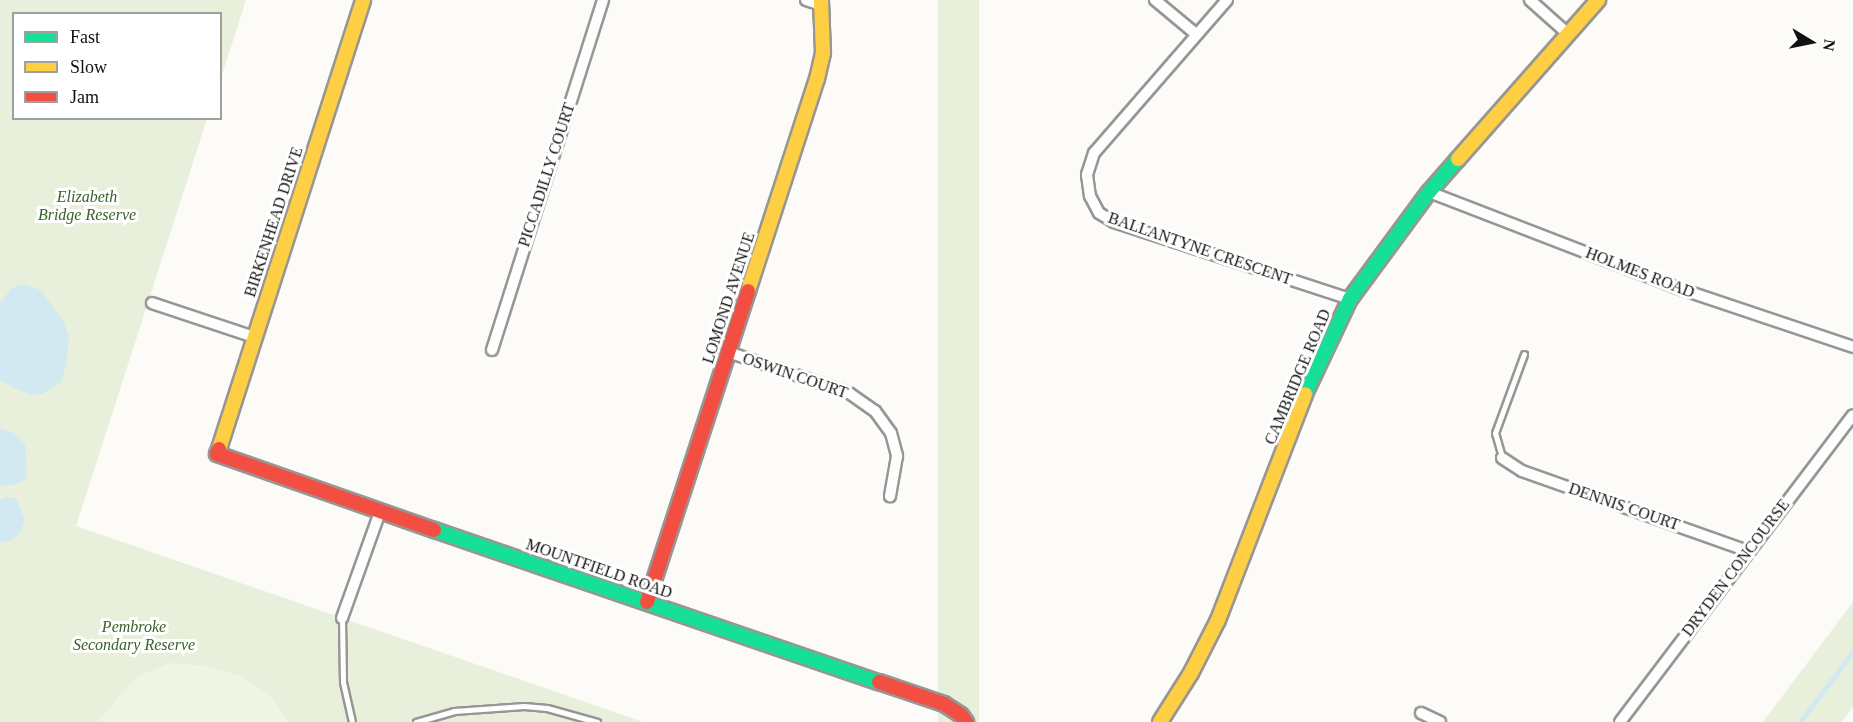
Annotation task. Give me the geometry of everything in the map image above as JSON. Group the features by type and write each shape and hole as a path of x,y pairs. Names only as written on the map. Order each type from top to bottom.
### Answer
{"street":[{"name":"BIRKENHEAD DRIVE","path":"217,454 363,0"},
{"name":"PICCADILLY COURT","path":"492,351 603,0"},
{"path":"806,0 821,2"},
{"path":"1155,0 1196,34"},
{"name":"BALLANTYNE CRESCENT","path":"1227,0 1094,153 1087,175 1090,196 1099,213 1114,222 1350,299"},
{"path":"1530,0 1568,34"},
{"name":"CAMBRIDGE ROAD","path":"1160,722 1191,672 1218,620 1309,385 1328,340 1350,299 1429,192 1598,0"},
{"name":"LOMOND AVENUE","path":"647,602 817,79 823,53 821,2"},
{"name":"HOLMES ROAD","path":"1429,192 1675,287 1853,347"},
{"path":"152,303 254,337"},
{"name":"OSWIN COURT","path":"728,352 849,393 875,411 891,433 897,456 890,496"},
{"name":"DRYDEN CONCOURSE","path":"1620,722 1853,416"},
{"name":"MOUNTFIELD ROAD","path":"217,454 380,512 944,704 966,722"},
{"name":"DENNIS COURT","path":"1502,458 1522,471 1748,551"},
{"path":"342,618 380,512"},
{"path":"1420,712 1440,722"}],"lane":[{"path":"1502,458 1495,433 1524,354"},
{"path":"342,618 343,682 352,722"},
{"path":"416,722 454,711 524,706 547,708 597,722"}],"green space":[{"path":"0,0 246,0 222,75 222,12 12,12 12,120 207,120 76,526 643,722 0,722"},
{"path":"938,0 979,0 979,722 938,722"},
{"path":"1853,602 1853,707 1842,722 1763,722"},
{"path":"170,663 208,666 241,676 270,695 288,722 97,722 137,676"}],"water":[{"path":"21,284 41,290 64,323 69,337 66,366 61,382 42,394 32,395 0,380 0,303 12,288"},
{"path":"0,428 14,433 25,444 27,478 17,484 0,486"},
{"path":"5,497 16,498 25,522 19,534 9,541 0,543 0,501"}],"waterway":[{"path":"1800,722 1853,652"}],"traffic: fast":[{"path":"1305,394 1350,299 1429,192 1458,159"},
{"path":"434,530 879,682"}],"traffic: slow":[{"path":"219,449 363,0"},
{"path":"748,291 817,79 823,53 821,0"},
{"path":"1458,159 1598,0"},
{"path":"1160,722 1191,673 1218,620 1305,394"}],"traffic: jam":[{"path":"647,602 748,291"},
{"path":"219,449 217,454 434,530"},
{"path":"879,682 944,704 961,715 966,722"}],"park label":[{"name":"Elizabeth Bridge Reserve","path":"87,206"},
{"name":"Pembroke Secondary Reserve","path":"134,636"}]}
